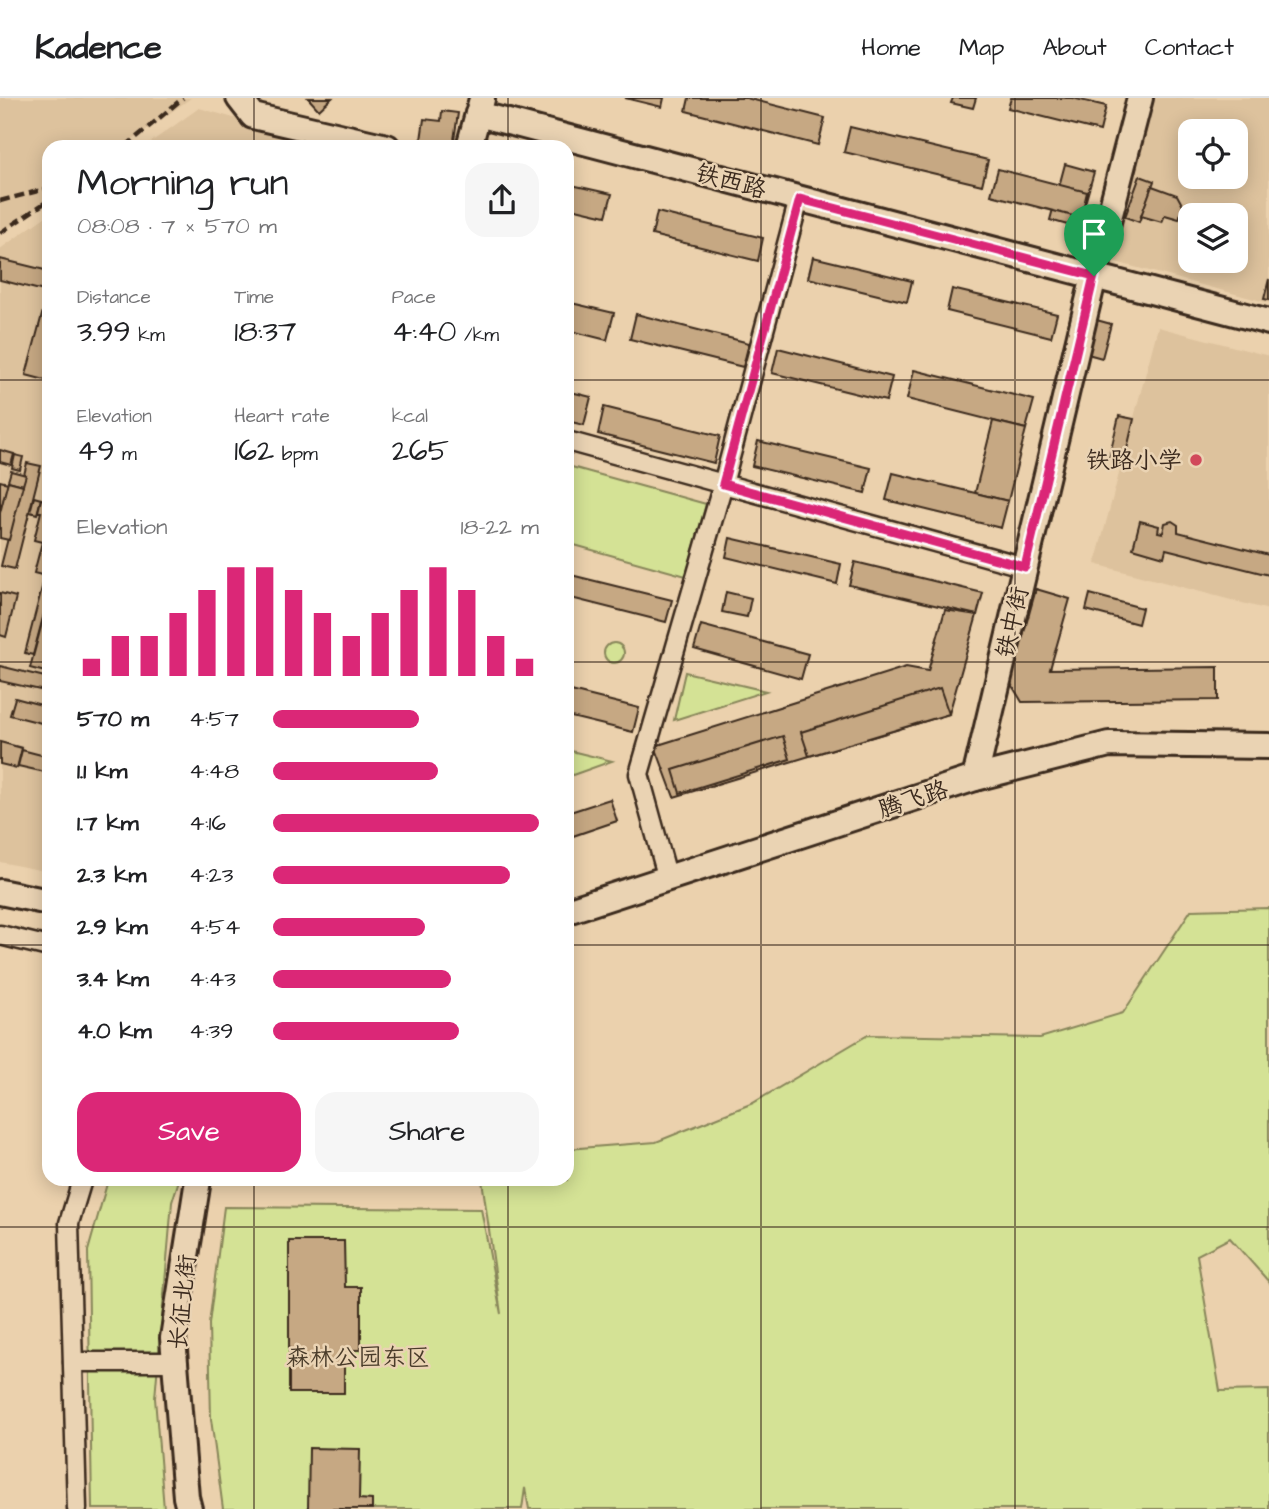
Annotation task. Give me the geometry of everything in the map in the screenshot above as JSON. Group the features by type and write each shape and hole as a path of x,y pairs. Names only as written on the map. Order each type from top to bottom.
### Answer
{"street":[{"path":"239,98 253,116 357,140"},
{"name":"铁中街","path":"975,778 1094,276 1140,98"},
{"path":"471,140 480,106"},
{"name":"铁西路","path":"480,106 800,199 1269,322"},
{"path":"668,879 639,774 723,484 800,199"},
{"path":"574,443 1025,567"},
{"name":"腾飞路","path":"574,909 975,778 1109,744 1269,746"},
{"path":"0,892 42,901"},
{"path":"0,935 42,945"},
{"path":"77,1509 69,1223 80,1186"},
{"name":"长征北街","path":"189,1509 173,1338 197,1186"},
{"path":"73,1362 175,1362"}],"shaded area":[{"path":"0,98 191,98 132,140 42,140 42,204 0,234"},
{"path":"1153,98 1269,98 1269,303 1112,261"},
{"path":"199,108 310,140 154,140"},
{"path":"42,219 42,871 0,862 0,249"},
{"name":"铁路小学","path":"1158,327 1269,356 1269,610 1095,564"}],"green space":[{"path":"574,468 706,504 686,576 574,545"},
{"path":"614,643 621,646 624,653 621,660 614,663 607,660 604,653 607,646"},
{"path":"685,672 766,691 674,720"},
{"path":"574,752 612,761 574,775"},
{"name":"森林公园东区","path":"1269,908 1269,1282 1230,1238 1197,1255 1220,1391 1269,1390 1269,1509 529,1509 525,1488 522,1509 223,1509 211,1419 209,1324 224,1207 481,1209 501,1314 483,1186 574,1186 574,1148 656,1142 753,1103 868,1035 1040,1038 1123,1013 1191,910"},
{"path":"106,1186 177,1186 172,1202 155,1398 164,1509 92,1509 88,1251"}],"building":[{"path":"308,98 332,98 319,110"},
{"path":"625,98 664,98 662,107"},
{"path":"689,98 746,98 825,118 818,145 686,111"},
{"path":"953,98 976,98 973,108 951,103"},
{"path":"1011,98 1072,98 1106,106 1100,131 1008,108"},
{"path":"442,111 458,113 454,140 421,140 424,119 441,121"},
{"path":"850,127 988,160 982,185 844,152"},
{"path":"1065,164 1094,172 1078,228 1050,220"},
{"path":"998,169 1087,192 1081,218 991,195"},
{"path":"1140,176 1154,181 1139,222 1125,217"},
{"path":"574,186 612,194 606,216 574,209"},
{"path":"1152,186 1177,195 1181,203 1178,203 1178,219 1165,215 1162,222 1141,216"},
{"path":"657,212 763,238 758,261 652,235"},
{"path":"813,257 912,281 907,302 808,278"},
{"path":"0,259 42,269 42,290 0,280"},
{"path":"1269,279 1269,300 1264,299"},
{"path":"952,289 1057,314 1051,337 947,311"},
{"path":"574,304 614,313 607,340 574,332"},
{"path":"636,314 749,343 743,367 630,339"},
{"path":"42,315 42,379 26,375"},
{"path":"1093,319 1111,324 1102,358 1084,353"},
{"path":"778,348 892,377 886,401 772,373"},
{"path":"914,370 1034,400 1026,429 907,399"},
{"path":"574,393 591,397 584,425 574,423"},
{"path":"604,407 720,436 714,463 598,434"},
{"path":"1119,416 1134,419 1124,462 1109,458"},
{"path":"993,421 1026,429 1008,501 975,493"},
{"path":"758,441 871,468 865,493 752,466"},
{"path":"0,450 14,454 11,465 0,462"},
{"path":"15,455 23,457 20,470 12,468"},
{"path":"27,463 41,466 15,569 1,566"},
{"path":"11,471 26,475 23,485 8,481"},
{"path":"893,473 1008,501 1001,528 886,500"},
{"path":"0,481 8,483 0,513"},
{"path":"8,481 23,485 9,540 0,538 0,513"},
{"path":"34,497 41,499 37,514 30,512"},
{"path":"42,499 42,542 34,540 41,512 38,512"},
{"path":"1140,521 1159,526 1158,532 1163,533 1165,523 1172,521 1178,525 1178,532 1269,555 1269,575 1166,549 1164,557 1133,548"},
{"path":"730,538 841,564 837,584 726,557"},
{"path":"42,542 42,575 34,573"},
{"path":"855,562 983,593 977,615 849,585"},
{"path":"574,576 672,600 666,622 574,599"},
{"path":"42,588 42,621 33,655 25,653"},
{"path":"1036,589 1070,599 1050,669 1218,667 1218,700 1022,702 1010,682"},
{"path":"726,592 751,598 747,617 722,612"},
{"path":"0,593 16,597 6,637 0,635"},
{"path":"1090,594 1142,608 1138,624 1086,610"},
{"path":"945,610 977,615 949,714 674,797 655,746 906,667 928,671"},
{"path":"42,623 42,671 30,668"},
{"path":"701,625 808,654 801,679 694,649"},
{"path":"0,666 42,676 42,690 0,681"},
{"path":"940,688 949,714 809,756 801,732"},
{"path":"574,692 639,708 633,732 574,718"},
{"path":"15,698 42,705 42,723 10,715"},
{"path":"783,736 790,759 680,793 673,770"},
{"path":"0,742 22,748 17,768 0,764"},
{"path":"22,750 42,755 42,771 18,766"},
{"path":"610,799 617,821 574,836 574,811"},
{"path":"289,1241 344,1241 345,1287 361,1287 361,1350 344,1350 344,1393 289,1393"},
{"path":"309,1448 360,1449 359,1499 372,1500 372,1509 308,1509"}],"railway":[{"path":"133,140 183,98"},
{"path":"0,201 42,190"},
{"path":"0,233 42,205"}],"place":[{"name":"铁路小学","path":"1196,460"}],"route":[{"path":"800,199 1094,276 1025,567 723,484 800,199"}]}
